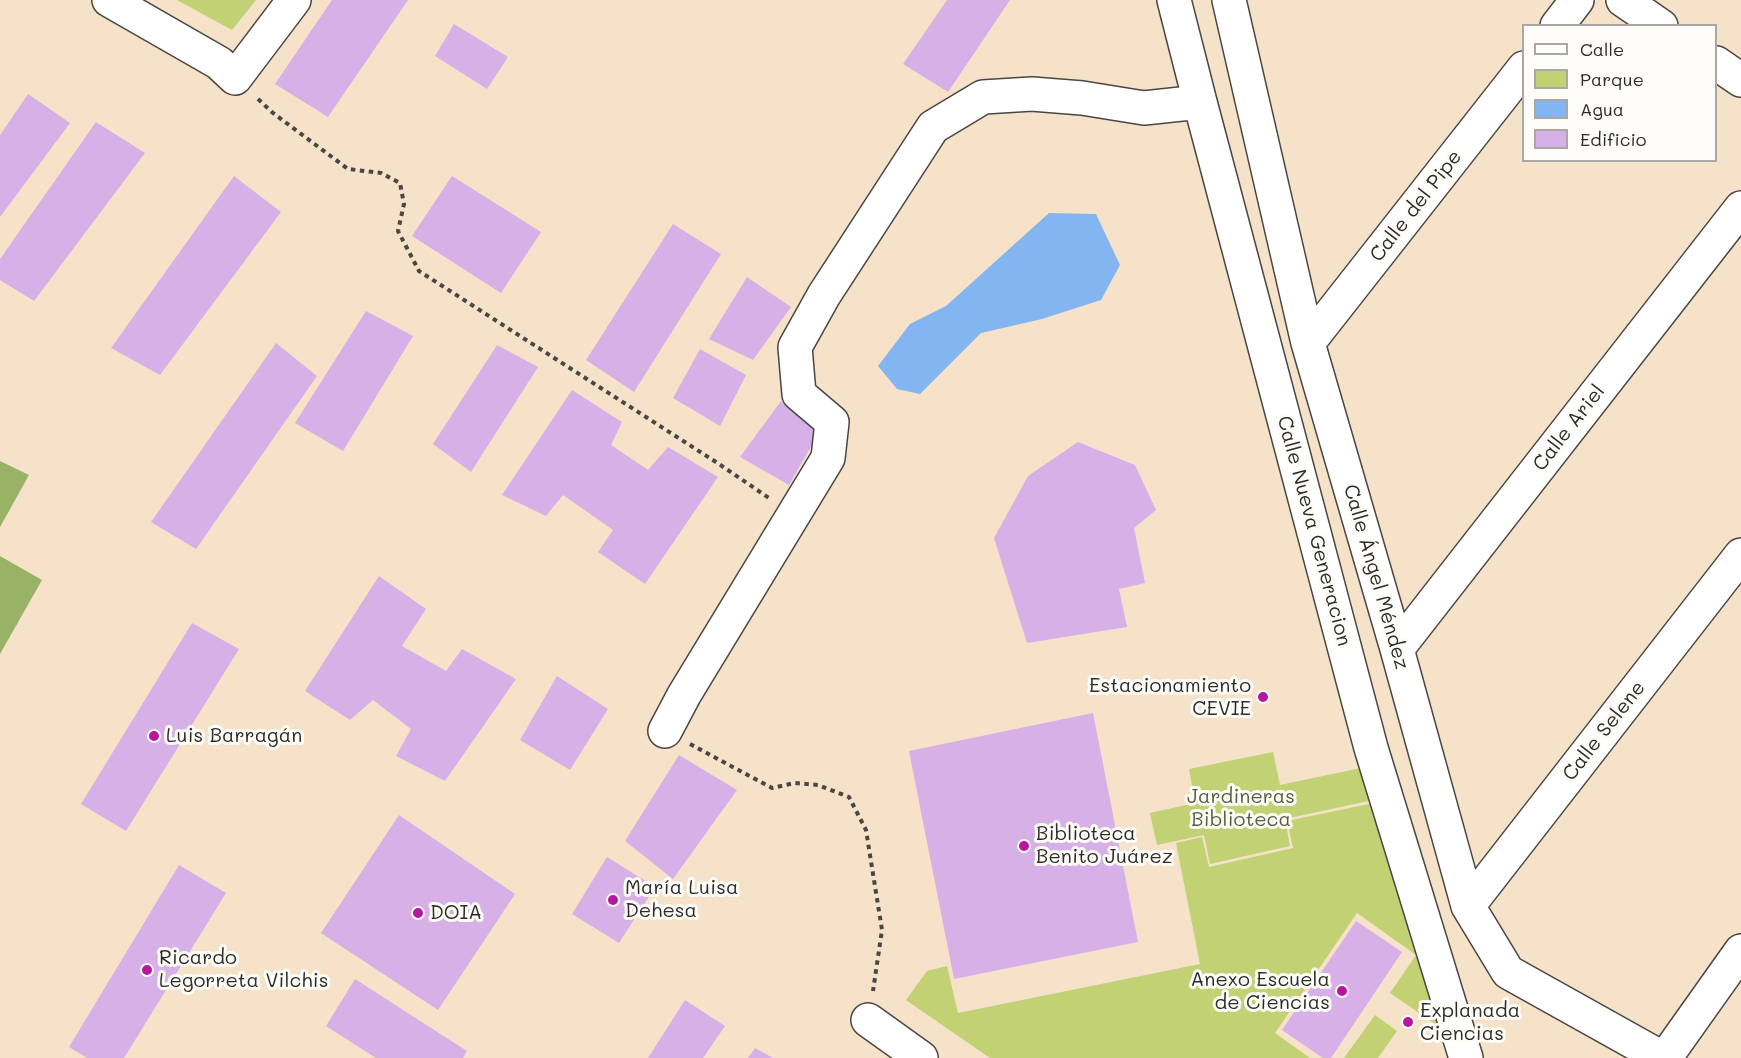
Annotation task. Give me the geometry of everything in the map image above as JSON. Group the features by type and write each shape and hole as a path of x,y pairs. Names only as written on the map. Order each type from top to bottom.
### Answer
{"street":[{"path":"109,0 227,70 294,0"},
{"name":"Calle Nueva Generacion","path":"1174,0 1371,748 1466,1058"},
{"name":"Calle Ángel Méndez","path":"1229,0 1308,343 1397,649 1468,906 1508,972 1663,1058"},
{"path":"1559,24 1577,0"},
{"path":"1623,0 1657,24"},
{"path":"1717,64 1741,80"},
{"name":"Calle del Pipe","path":"1308,343 1522,71"},
{"path":"665,731 684,695 828,458 832,422 799,394 795,347 824,295 933,127 984,97 1032,94 1082,98 1144,108 1200,102"},
{"name":"Calle Ariel","path":"1397,649 1741,208"},
{"name":"Calle Selene","path":"1468,906 1741,555"},
{"path":"1663,1058 1741,951"},
{"path":"868,1020 921,1058"}],"path":[{"path":"227,70 273,113 348,169 381,174 400,183 404,204 398,231 419,271 719,464 793,515"},
{"path":"665,731 772,788 794,783 818,785 849,797 866,830 882,930 868,1020"}],"green space":[{"path":"177,0 256,0 232,30"},
{"path":"0,461 29,475 0,527"},
{"path":"0,556 42,580 0,654"},
{"name":"Jardineras Biblioteca","path":"1273,752 1280,785 1380,764 1387,797 1285,819 1290,846 1210,864 1204,835 1157,845 1150,813 1195,803 1189,769"},
{"path":"1398,798 1454,1037 1390,993 1416,955 1357,913 1275,1033 1310,1058 990,1058 906,1000 927,971 947,966 958,1013 1200,964 1176,843 1202,837 1209,867 1293,848 1287,821"},
{"path":"1375,1015 1397,1031 1378,1058 1344,1058"}],"water":[{"path":"1049,213 1096,214 1120,265 1101,300 1042,319 981,333 920,394 897,389 878,366 910,324 946,306"}],"building":[{"path":"332,0 408,0 328,117 275,84"},
{"path":"947,0 1010,0 948,92 903,64"},
{"path":"454,24 508,57 487,89 435,56"},
{"path":"28,94 70,123 0,217 0,135"},
{"path":"96,122 145,153 34,301 0,280 0,259"},
{"path":"234,176 281,212 160,375 111,348"},
{"path":"452,176 541,232 501,293 412,236"},
{"path":"673,224 721,254 634,392 586,360"},
{"path":"747,277 791,307 753,360 709,339"},
{"path":"366,311 413,336 343,451 295,423"},
{"path":"276,343 317,376 196,549 151,522"},
{"path":"497,345 538,367 471,472 433,444"},
{"path":"700,349 746,375 720,426 673,398"},
{"path":"572,390 622,422 611,445 648,470 668,447 718,477 645,584 598,552 613,530 563,495 546,516 502,495"},
{"path":"781,401 820,431 789,485 740,457"},
{"path":"1078,442 1135,465 1156,510 1134,528 1145,583 1119,589 1127,627 1027,643 994,538 1028,476"},
{"path":"379,576 426,609 402,646 446,671 462,649 516,679 445,781 396,756 411,729 373,700 350,720 305,691"},
{"name":"Luis Barragán","path":"192,623 239,649 126,831 81,804"},
{"path":"557,676 608,709 570,770 520,740"},
{"name":"Biblioteca Benito Juárez","path":"1093,713 1138,942 954,979 909,751"},
{"path":"679,755 737,790 673,879 625,841"},
{"name":"DOIA","path":"399,815 515,894 438,1010 321,933"},
{"name":"María Luisa Dehesa","path":"607,857 655,887 619,943 572,914"},
{"name":"Ricardo Legorreta Vilchis","path":"179,865 226,893 124,1058 87,1058 69,1047"},
{"name":"Anexo Escuela de Ciencias","path":"1356,921 1402,952 1331,1058 1323,1058 1282,1030"},
{"path":"355,979 467,1051 463,1058 376,1058 326,1026"},
{"path":"685,1000 725,1026 703,1058 648,1058"},
{"path":"755,1048 773,1058 748,1058"}],"place":[{"name":"Estacionamiento CEVIE","path":"1263,697"},
{"name":"Luis Barragán","path":"154,736"},
{"name":"Biblioteca Benito Juárez","path":"1024,846"},
{"name":"María Luisa Dehesa","path":"613,900"},
{"name":"DOIA","path":"418,913"},
{"name":"Ricardo Legorreta Vilchis","path":"147,970"},
{"name":"Anexo Escuela de Ciencias","path":"1342,991"},
{"name":"Explanada Ciencias","path":"1408,1022"}]}
